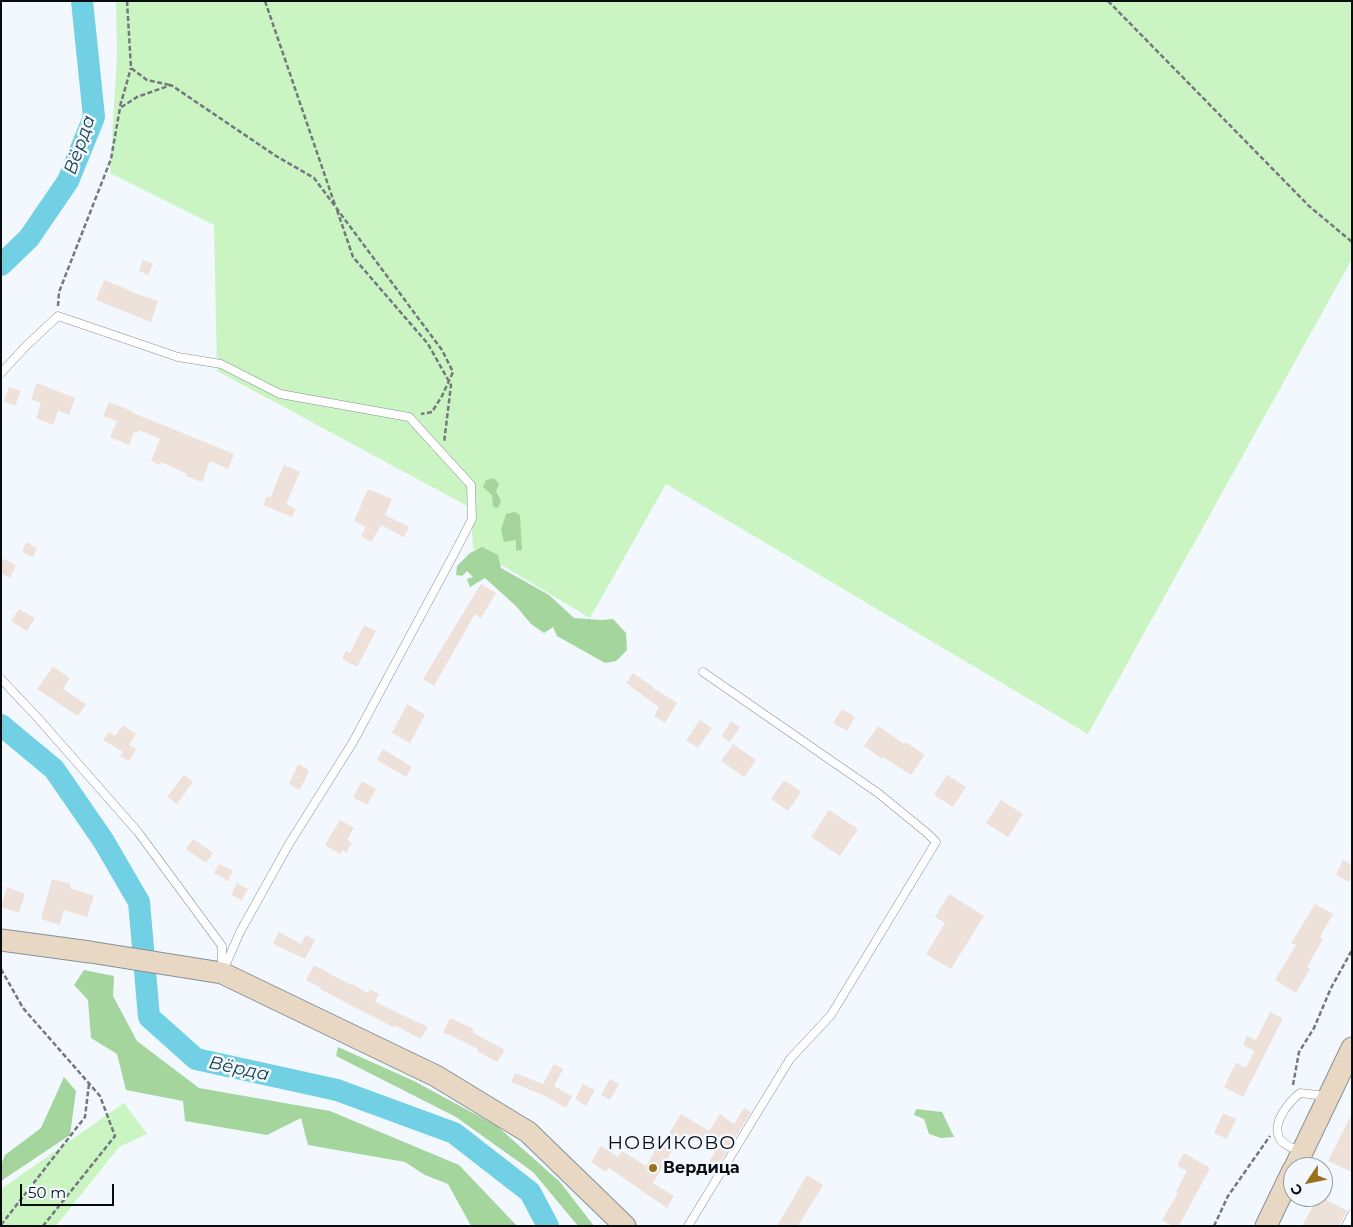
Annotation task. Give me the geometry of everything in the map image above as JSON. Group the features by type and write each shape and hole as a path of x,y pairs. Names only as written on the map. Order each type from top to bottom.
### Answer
{"street":[{"path":"1,940 222,973 436,1076 528,1132 625,1226"},
{"path":"1299,1157 1352,1048"},
{"path":"1266,1226 1283,1190"}],"lane":[{"path":"1,373 58,316 178,357 222,364 280,394 409,417 471,485 472,519 353,742 293,836 249,916 222,973"},
{"path":"688,1226 790,1059 831,1015 936,842 878,793 703,672"},
{"path":"1,679 138,832 222,946 222,973"},
{"path":"1292,1157 1279,1137 1278,1125 1290,1102 1300,1093 1328,1097"},
{"path":"1346,1226 1352,1214"}],"path":[{"path":"58,316 59,292 111,159 120,108 131,68 126,1"},
{"path":"265,1 354,257 428,344 451,385 443,454"},
{"path":"1108,1 1309,206 1352,242"},
{"path":"131,68 147,80 171,85 276,156 314,178 442,350 453,372 432,412 409,417"},
{"path":"120,108 138,97 171,85"},
{"path":"1290,1102 1299,1052 1314,1028 1331,988 1352,950"},
{"path":"1,970 23,1008 100,1096 115,1136 43,1226"},
{"path":"1,1225 85,1117 89,1084"},
{"path":"1214,1226 1228,1196 1278,1125"}],"green space":[{"path":"116,1 1352,1 1352,259 1088,734 666,484 590,618 473,548 471,508 217,371 214,225 110,173 117,55"},
{"path":"494,478 499,484 496,491 501,501 498,508 493,507 492,495 483,487 486,480"},
{"path":"515,512 520,515 522,550 516,551 516,540 504,542 501,530 506,514"},
{"path":"482,547 498,555 501,568 549,595 574,618 613,619 626,633 627,650 616,661 605,663 557,636 553,627 544,633 531,624 516,606 485,578 470,587 467,579 473,577 467,571 462,576 456,575 457,566 470,553"},
{"path":"84,970 114,976 113,996 137,1041 199,1088 330,1111 459,1165 517,1226 471,1226 448,1184 425,1175 405,1162 308,1145 301,1118 267,1135 185,1121 183,1101 126,1090 117,1054 91,1038 88,1000 74,985"},
{"path":"338,1047 414,1081 497,1126 560,1182 594,1226 578,1226 533,1172 456,1117 336,1056"},
{"path":"64,1077 76,1091 70,1135 1,1181 1,1165 5,1155 41,1128"},
{"path":"124,1103 147,1134 119,1147 56,1226 1,1226 1,1189"},
{"path":"916,1109 942,1112 954,1137 941,1138 929,1134 924,1119 914,1115"}],"building":[{"path":"143,260 153,264 148,275 139,271"},
{"path":"104,280 158,301 151,322 96,300"},
{"path":"37,383 75,398 69,415 58,411 53,425 36,418 41,403 31,399"},
{"path":"9,387 21,391 15,406 4,401"},
{"path":"109,402 234,454 228,469 210,461 202,482 186,476 187,474 161,462 160,465 151,461 160,439 139,430 138,433 134,432 129,445 110,437 117,421 103,416"},
{"path":"284,465 300,472 286,504 296,509 292,517 263,505 267,496 270,498"},
{"path":"368,489 392,499 385,515 409,527 404,537 381,525 371,542 361,536 366,527 354,521"},
{"path":"26,542 37,548 33,557 22,552"},
{"path":"1,558 16,565 10,578 1,573"},
{"path":"481,584 496,593 481,618 475,614 434,686 423,679"},
{"path":"19,609 35,618 27,631 11,621"},
{"path":"364,625 376,631 357,667 342,659 346,651 350,653"},
{"path":"53,667 70,678 63,689 86,704 78,716 37,689"},
{"path":"633,673 677,703 665,723 654,716 659,707 626,683"},
{"path":"407,704 425,715 410,743 392,733"},
{"path":"842,709 855,717 847,731 833,723"},
{"path":"700,720 712,728 698,748 686,740"},
{"path":"731,721 740,727 730,742 722,736"},
{"path":"123,725 136,734 129,745 136,749 129,761 120,756 123,752 103,740 109,732 115,736"},
{"path":"878,726 904,744 906,742 925,755 911,775 883,757 882,759 864,746"},
{"path":"733,744 756,760 744,777 721,761"},
{"path":"383,749 412,767 406,777 377,760"},
{"path":"298,764 309,770 300,790 289,784"},
{"path":"184,775 193,782 177,804 167,797"},
{"path":"947,775 966,787 953,807 934,795"},
{"path":"784,780 801,792 788,811 771,799"},
{"path":"362,781 376,789 367,805 353,797"},
{"path":"1001,800 1023,814 1008,837 986,823"},
{"path":"829,810 858,829 840,856 811,837"},
{"path":"340,820 354,828 347,840 352,843 346,853 343,850 340,854 325,845"},
{"path":"193,839 213,853 206,863 186,849"},
{"path":"1343,860 1352,865 1352,876 1349,882 1336,875"},
{"path":"219,864 233,871 228,881 214,873"},
{"path":"52,879 71,884 70,888 94,896 87,917 64,910 60,925 41,919"},
{"path":"237,883 248,889 242,900 231,895"},
{"path":"7,887 25,894 19,913 1,907"},
{"path":"949,894 984,916 951,969 926,954 945,923 935,917"},
{"path":"1315,904 1333,914 1320,937 1323,939 1307,967 1310,969 1296,993 1275,980 1296,945 1291,943"},
{"path":"279,932 301,944 306,935 315,940 305,959 273,944"},
{"path":"314,965 368,993 370,989 379,994 375,1002 428,1027 421,1039 394,1025 393,1027 306,980"},
{"path":"1270,1012 1283,1018 1243,1097 1224,1087 1236,1063 1246,1068 1254,1051 1243,1045 1247,1036 1256,1040"},
{"path":"450,1018 474,1029 472,1032 505,1050 497,1062 477,1051 478,1049 443,1032"},
{"path":"554,1064 563,1069 554,1086 572,1096 566,1108 545,1096 511,1082 515,1073 543,1084"},
{"path":"610,1079 619,1084 610,1100 601,1095"},
{"path":"583,1084 595,1090 586,1106 575,1099"},
{"path":"744,1108 751,1112 712,1175 704,1170 715,1152 692,1137 687,1146 678,1141 653,1183 674,1196 667,1208 609,1168 606,1172 591,1162 601,1146 618,1157 622,1151 646,1166 660,1142 663,1144 681,1114 709,1131 720,1114 734,1124"},
{"path":"1223,1113 1236,1119 1227,1139 1214,1133"},
{"path":"1352,1113 1352,1172 1333,1163 1333,1157 1330,1157"},
{"path":"1184,1153 1210,1168 1179,1226 1172,1226 1162,1220 1178,1193 1176,1192 1187,1171 1177,1166"},
{"path":"807,1175 823,1185 798,1226 777,1226"},
{"path":"1333,1203 1347,1211 1339,1226 1302,1226 1312,1207 1333,1207"}],"waterway":[{"name":"Вёрда","path":"1,265 29,238 68,181 94,117 82,1"},
{"name":"Вёрда","path":"1,725 54,769 103,840 139,902 149,1017 196,1059 337,1090 454,1133 530,1192 548,1226"}],"place":[{"name":"Вердица","path":"653,1168"}],"district":[{"name":"НОВИКОВО","path":"672,1143"}]}
